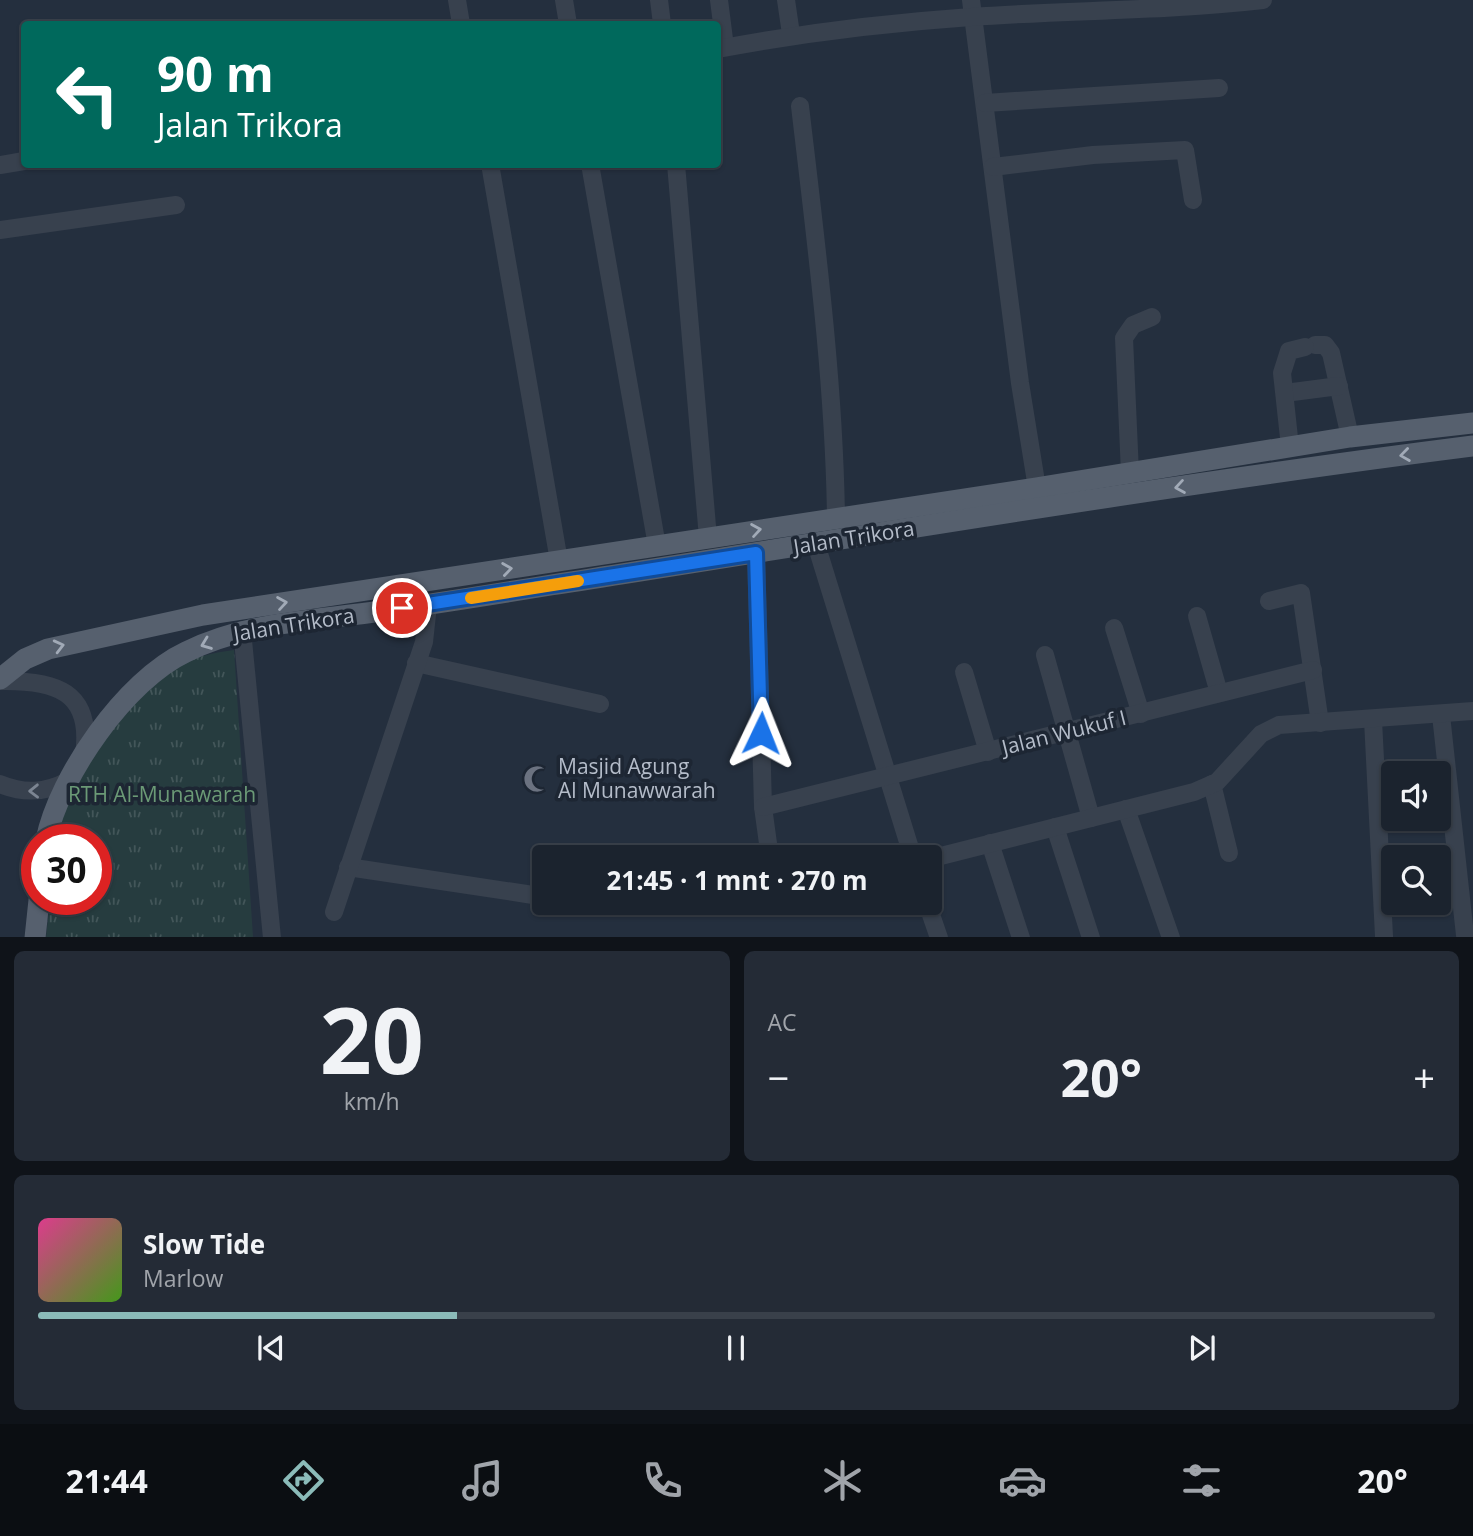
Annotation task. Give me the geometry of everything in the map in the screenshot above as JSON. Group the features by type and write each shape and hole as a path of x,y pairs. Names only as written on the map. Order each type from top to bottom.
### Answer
{"main road":[{"name":"Jalan Trikora","path":"49,824 68,781 84,756 116,713 155,671 184,652 242,629 428,605 816,544 981,507 1037,488 1350,437 1473,423"},
{"name":"Jalan Trikora","path":"0,680 25,659 58,646 203,615 836,517 981,507 1282,472 1473,446"},
{"path":"426,582 428,605"},
{"path":"35,937 37,915"}],"street":[{"path":"457,0 460,21"},
{"path":"564,0 568,21"},
{"path":"659,0 662,21"},
{"path":"719,0 720,21"},
{"path":"786,0 791,34"},
{"path":"721,48 791,34 972,8 1193,8 1263,0"},
{"path":"972,8 1020,383 1037,488"},
{"path":"985,103 1219,88"},
{"path":"800,106 835,458 836,517"},
{"path":"993,167 1093,155 1194,149 1192,200"},
{"path":"0,165 21,162"},
{"path":"491,168 559,561"},
{"path":"591,168 657,546"},
{"path":"676,168 708,538"},
{"path":"0,230 176,205"},
{"path":"1130,473 1124,338 1133,324 1152,317"},
{"path":"1290,447 1284,360 1289,351 1310,346 1325,345 1331,353 1350,437"},
{"path":"1285,393 1339,386"},
{"path":"816,544 909,845"},
{"path":"756,553 763,807 768,845"},
{"path":"1269,601 1301,593 1320,723"},
{"path":"334,912 429,622 428,605"},
{"path":"1197,616 1219,693"},
{"path":"1114,628 1141,714"},
{"path":"242,629 272,937"},
{"path":"1045,655 1091,818"},
{"path":"416,663 600,704"},
{"name":"Jalan Wukuf I","path":"763,807 1313,670"},
{"path":"964,672 988,752"},
{"path":"0,680 27,680 45,684 72,699 86,722 84,756"},
{"path":"942,856 1212,784 1227,774 1250,744 1268,729 1473,711"},
{"path":"1441,715 1465,935"},
{"path":"1373,720 1384,936"},
{"path":"0,784 34,792 51,790 68,781"},
{"path":"1212,784 1229,853"},
{"path":"1126,808 1171,937"},
{"path":"1055,827 1091,937"},
{"path":"990,843 1021,937"},
{"path":"348,867 532,895"},
{"path":"931,915 939,937"}],"green space":[{"name":"RTH Al-Munawarah","path":"234,650 253,937 46,937 48,915 112,915 112,824 60,824 67,792 85,763 114,726 161,679 194,659"}],"slow traffic":[{"path":"471,598 578,581"}],"place":[{"name":"Masjid Agung Al Munawwarah","path":"537,779"}],"route":[{"path":"402,608 756,553 762,685 761,733"}]}
